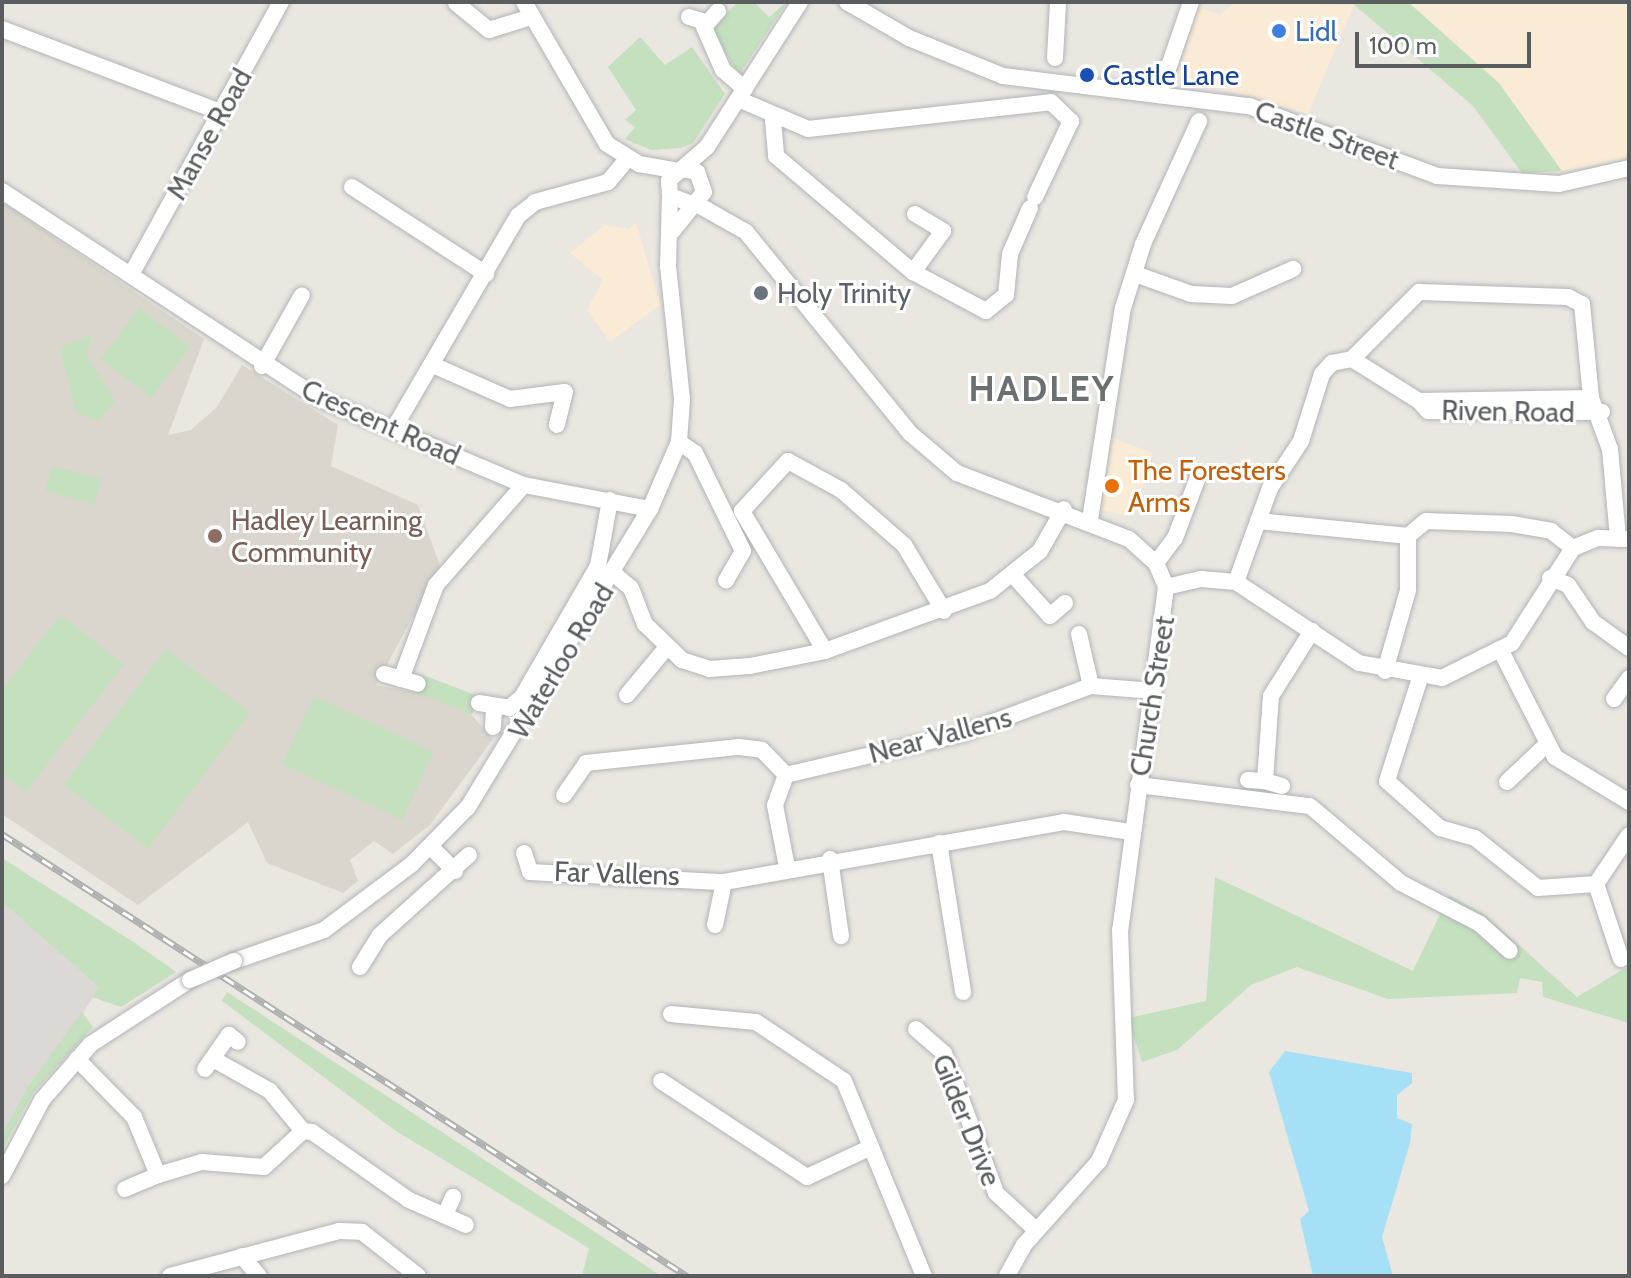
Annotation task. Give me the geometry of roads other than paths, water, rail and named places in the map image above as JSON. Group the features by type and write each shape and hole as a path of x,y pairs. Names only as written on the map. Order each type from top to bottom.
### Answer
{"street":[{"name":"Manse Road","path":"135,271 281,2"},
{"path":"456,3 489,30 526,10 581,109 669,194 680,170 707,147 800,2"},
{"name":"Castle Street","path":"847,2 909,38 1003,76 1249,106 1437,176 1475,182 1559,184 1629,168"},
{"path":"1055,58 1058,2"},
{"path":"1159,95 1191,2"},
{"path":"718,11 696,19 723,70 742,94 773,120 808,129 1051,102 1071,121 1010,254 1006,295 992,309 970,308 913,272 776,156 773,120"},
{"path":"2,29 221,112"},
{"path":"1090,520 1123,308 1138,275 1143,244 1199,121"},
{"path":"670,234 693,204 702,178 707,147"},
{"path":"394,428 435,366 518,216 535,202 608,182 634,161 680,170 702,178"},
{"path":"352,187 486,274"},
{"name":"Crescent Road","path":"2,191 135,271 262,366 524,485 650,509"},
{"name":"Church Street","path":"669,194 746,232 911,434 957,473 1064,509 1129,539 1156,563 1166,587 1120,930 1126,1100 1116,1132 1036,1230 1007,1276"},
{"name":"Waterloo Road","path":"77,1059 112,1026 190,980 234,961 324,930 431,847 483,790 650,509 679,442 669,194"},
{"path":"913,272 943,231 915,214"},
{"path":"1138,275 1191,294 1232,296 1293,269"},
{"path":"1166,587 1201,579 1236,582 1359,663 1420,678 1454,675 1501,651 1527,625 1550,578 1573,548 1624,539 1602,412 1591,398 1577,298 1419,292 1352,359 1332,363 1322,374 1301,441 1236,582"},
{"path":"262,366 302,295"},
{"name":"Riven Road","path":"1352,359 1419,401 1428,411 1602,412"},
{"path":"435,366 510,399 565,392 557,425"},
{"name":"Riven Road","path":"1419,401 1591,398"},
{"path":"679,442 695,453 743,551 726,581"},
{"path":"1610,449 1629,449"},
{"path":"825,651 742,511 788,461 841,490 904,545 944,611"},
{"path":"1156,563 1175,538 1198,477"},
{"path":"401,679 436,585 524,485"},
{"path":"493,727 486,705 522,697 562,633 607,546 610,500"},
{"path":"613,573 667,647 709,669 825,651 944,611 1013,575 1046,543 1064,509"},
{"path":"1385,671 1408,590 1408,542 1426,521 1551,531 1573,548"},
{"path":"1263,523 1408,542"},
{"path":"1013,575 1050,616 1065,603"},
{"path":"1550,578 1568,585 1593,622 1629,648"},
{"path":"1265,781 1272,689 1312,631"},
{"path":"1079,634 1091,686"},
{"path":"627,695 667,647"},
{"path":"1501,651 1545,746 1629,802"},
{"path":"384,674 418,684"},
{"path":"1420,678 1387,781 1440,828 1475,838 1538,888 1596,884"},
{"path":"1614,699 1629,678"},
{"name":"Near Vallens","path":"786,775 961,734 1091,686 1154,691"},
{"path":"564,795 568,769 586,763 751,746 786,775 775,805 787,867"},
{"path":"1507,782 1545,746"},
{"path":"1248,780 1282,786"},
{"path":"1138,785 1310,806 1401,883 1480,924 1510,951"},
{"name":"Far Vallens","path":"524,853 530,872 724,882 830,859 1064,822 1131,832"},
{"path":"1596,884 1629,835"},
{"path":"939,843 963,992"},
{"path":"431,847 455,871"},
{"path":"361,955 405,910 455,871 469,855"},
{"path":"830,859 841,936"},
{"path":"715,925 724,882"},
{"path":"1596,884 1619,960"},
{"path":"671,1014 747,1019 768,1029 844,1081 921,1275"},
{"name":"Gilder Drive","path":"916,1029 941,1036 996,1193 1036,1230"},
{"path":"238,1042 229,1035 209,1064 270,1091 303,1131 466,1225"},
{"path":"2,1176 29,1120 77,1059 134,1117 158,1175"},
{"path":"661,1081 807,1177 871,1147"},
{"path":"125,1189 202,1162 264,1167 303,1131"},
{"path":"445,1215 453,1197"},
{"path":"170,1276 323,1232 362,1232 418,1276"},
{"path":"242,1256 259,1276"}],"water":[{"path":"1285,1051 1412,1073 1412,1083 1397,1095 1397,1118 1412,1124 1410,1143 1382,1237 1393,1276 1313,1276 1300,1219 1309,1211 1269,1072"}],"railway":[{"path":"2,834 687,1276"}],"place":[{"name":"Lidl","path":"1279,31"},
{"name":"Castle Lane","path":"1087,75"},
{"name":"Holy Trinity","path":"761,293"},
{"name":"The Foresters Arms","path":"1112,486"},
{"name":"Hadley Learning Community","path":"215,536"}],"district":[{"name":"HADLEY","path":"1042,389"}]}
